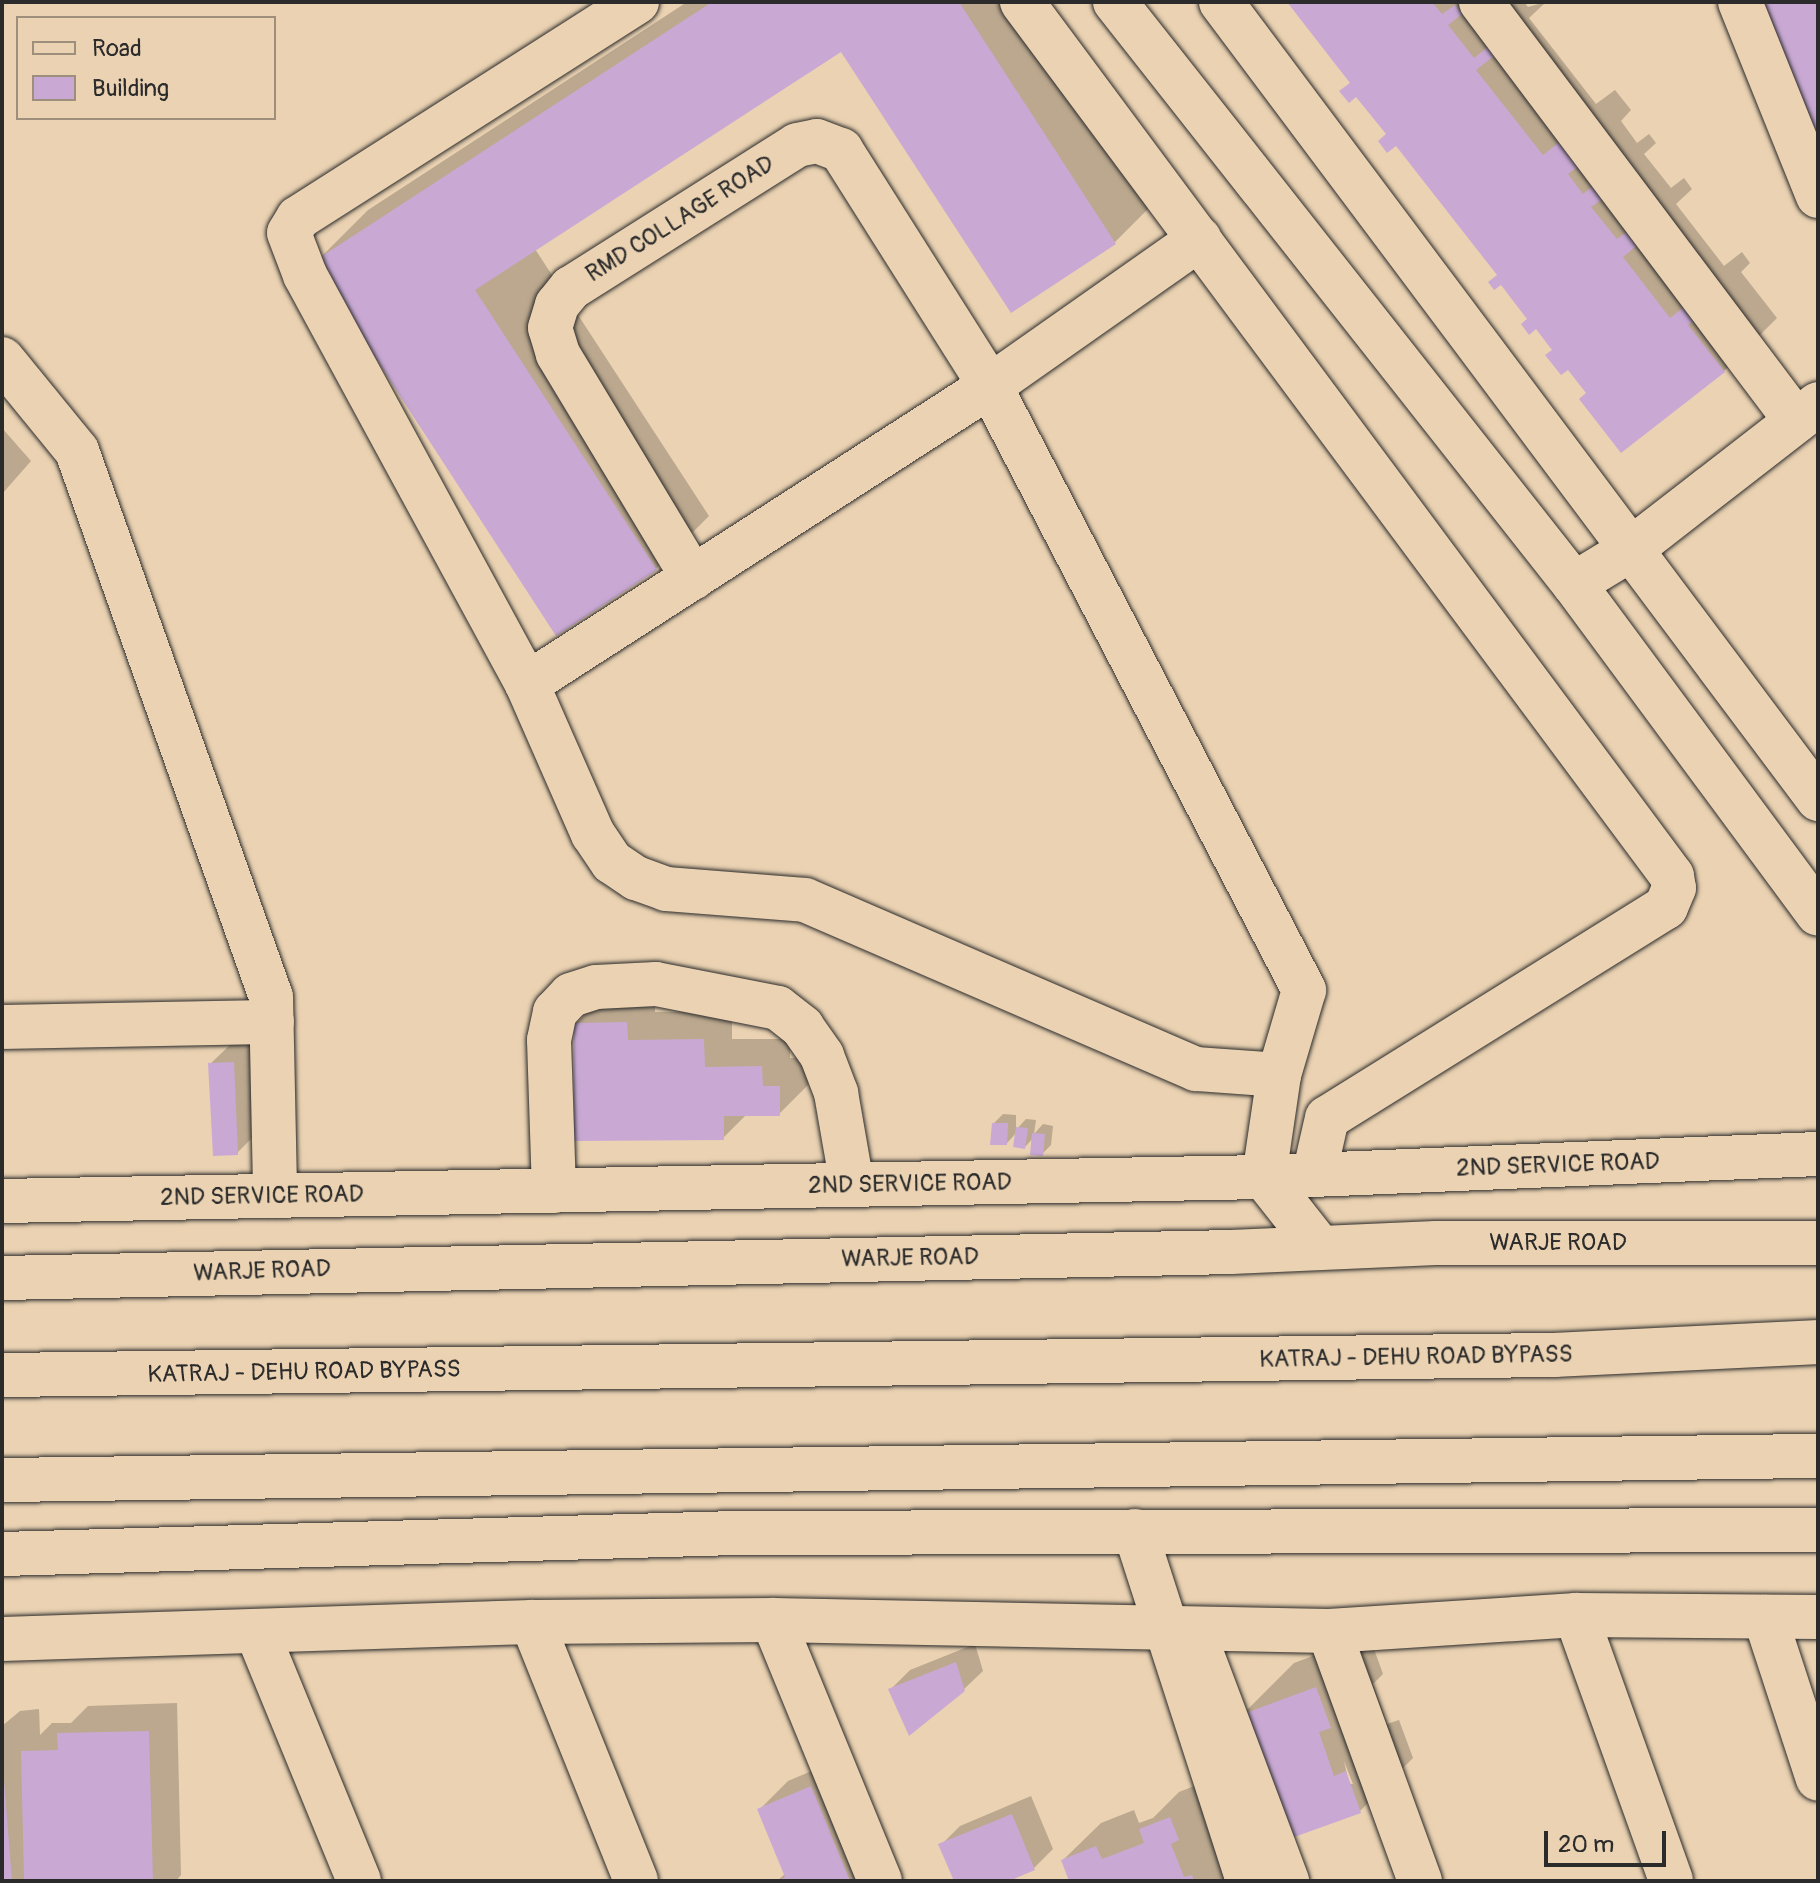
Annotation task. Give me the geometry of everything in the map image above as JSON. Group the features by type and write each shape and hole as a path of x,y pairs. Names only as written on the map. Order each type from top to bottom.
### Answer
{"main road":[{"path":"637,2 298,218 289,233 305,275 527,684 593,834 612,862 636,878 666,889 805,900 1196,1069 1279,1075"},
{"path":"1022,2 1672,876 1674,888 1666,907 1327,1118 1314,1175"},
{"path":"1115,2 1574,584 1818,914"},
{"path":"1221,2 1818,799"},
{"path":"1481,2 1807,412 1630,550 1574,584"},
{"path":"1740,2 1818,196"},
{"name":"RMD COLLAGE ROAD","path":"693,578 558,354 550,328 557,305 571,288 797,145 817,141 841,150 990,386 1304,990 1279,1075 1264,1177"},
{"path":"527,684 990,386 1199,239"},
{"path":"2,359 77,451 271,997 275,1196"},
{"path":"554,1191 549,1040 555,1012 571,995 596,987 656,984 778,1008 802,1027 822,1056 836,1093 852,1185"},
{"path":"2,1027 272,1022"},
{"name":"2ND SERVICE ROAD","path":"2,1201 1264,1177 1818,1154"},
{"path":"1264,1177 1320,1248"},
{"name":"WARJE ROAD","path":"2,1278 1436,1243 1818,1243"},
{"name":"KATRAJ - DEHU ROAD BYPASS","path":"2,1375 1555,1355 1818,1342"},
{"path":"2,1480 1818,1456"},
{"path":"2,1554 497,1538 1135,1531 1818,1530"},
{"path":"1135,1531 1287,1881"},
{"path":"1576,1615 1671,1881"},
{"path":"4,1631 257,1632 532,1622 773,1620 1329,1631 1576,1615 1818,1617"},
{"path":"1765,1617 1818,1779"},
{"path":"773,1620 880,1881"},
{"path":"532,1622 636,1881"},
{"path":"1177,1629 1248,1881"},
{"path":"1329,1631 1420,1881"},
{"path":"257,1632 359,1881"}],"building":[{"path":"712,2 959,2 1116,244 1011,313 841,52 475,290 657,570 556,636 313,262"},
{"path":"1287,2 1432,2 1442,14 1455,5 1462,14 1448,25 1474,58 1488,47 1494,56 1476,70 1543,155 1561,141 1580,165 1568,174 1583,194 1595,185 1605,197 1591,207 1617,239 1630,230 1640,243 1623,257 1670,318 1688,304 1698,317 1688,325 1725,372 1621,453 1579,399 1586,393 1568,370 1561,375 1545,355 1552,350 1536,329 1529,335 1521,324 1527,319 1501,285 1494,290 1488,282 1497,275 1396,146 1387,153 1378,141 1386,134 1356,97 1349,103 1339,91 1350,83"},
{"path":"1756,2 1818,2 1818,156"},
{"path":"627,1022 628,1040 704,1039 705,1067 762,1066 763,1086 780,1086 780,1116 724,1116 724,1140 574,1141 574,1023"},
{"path":"234,1062 238,1155 213,1156 208,1063"},
{"path":"992,1123 1008,1123 1007,1145 990,1145"},
{"path":"1016,1127 1028,1128 1025,1149 1013,1147"},
{"path":"1032,1133 1045,1134 1043,1156 1030,1155"},
{"path":"956,1662 965,1691 909,1736 888,1689"},
{"path":"1316,1687 1331,1728 1319,1732 1334,1776 1346,1771 1361,1813 1283,1841 1238,1716"},
{"path":"149,1731 153,1881 24,1881 21,1751 58,1750 57,1733"},
{"path":"4,1780 12,1881 2,1881"},
{"path":"811,1786 850,1881 777,1881 785,1877 757,1809"},
{"path":"1012,1814 1035,1870 1009,1881 954,1881 938,1844"},
{"path":"1170,1817 1179,1840 1171,1844 1184,1877 1192,1875 1194,1881 1069,1881 1061,1860 1096,1846 1102,1859 1144,1843 1139,1829"}]}
